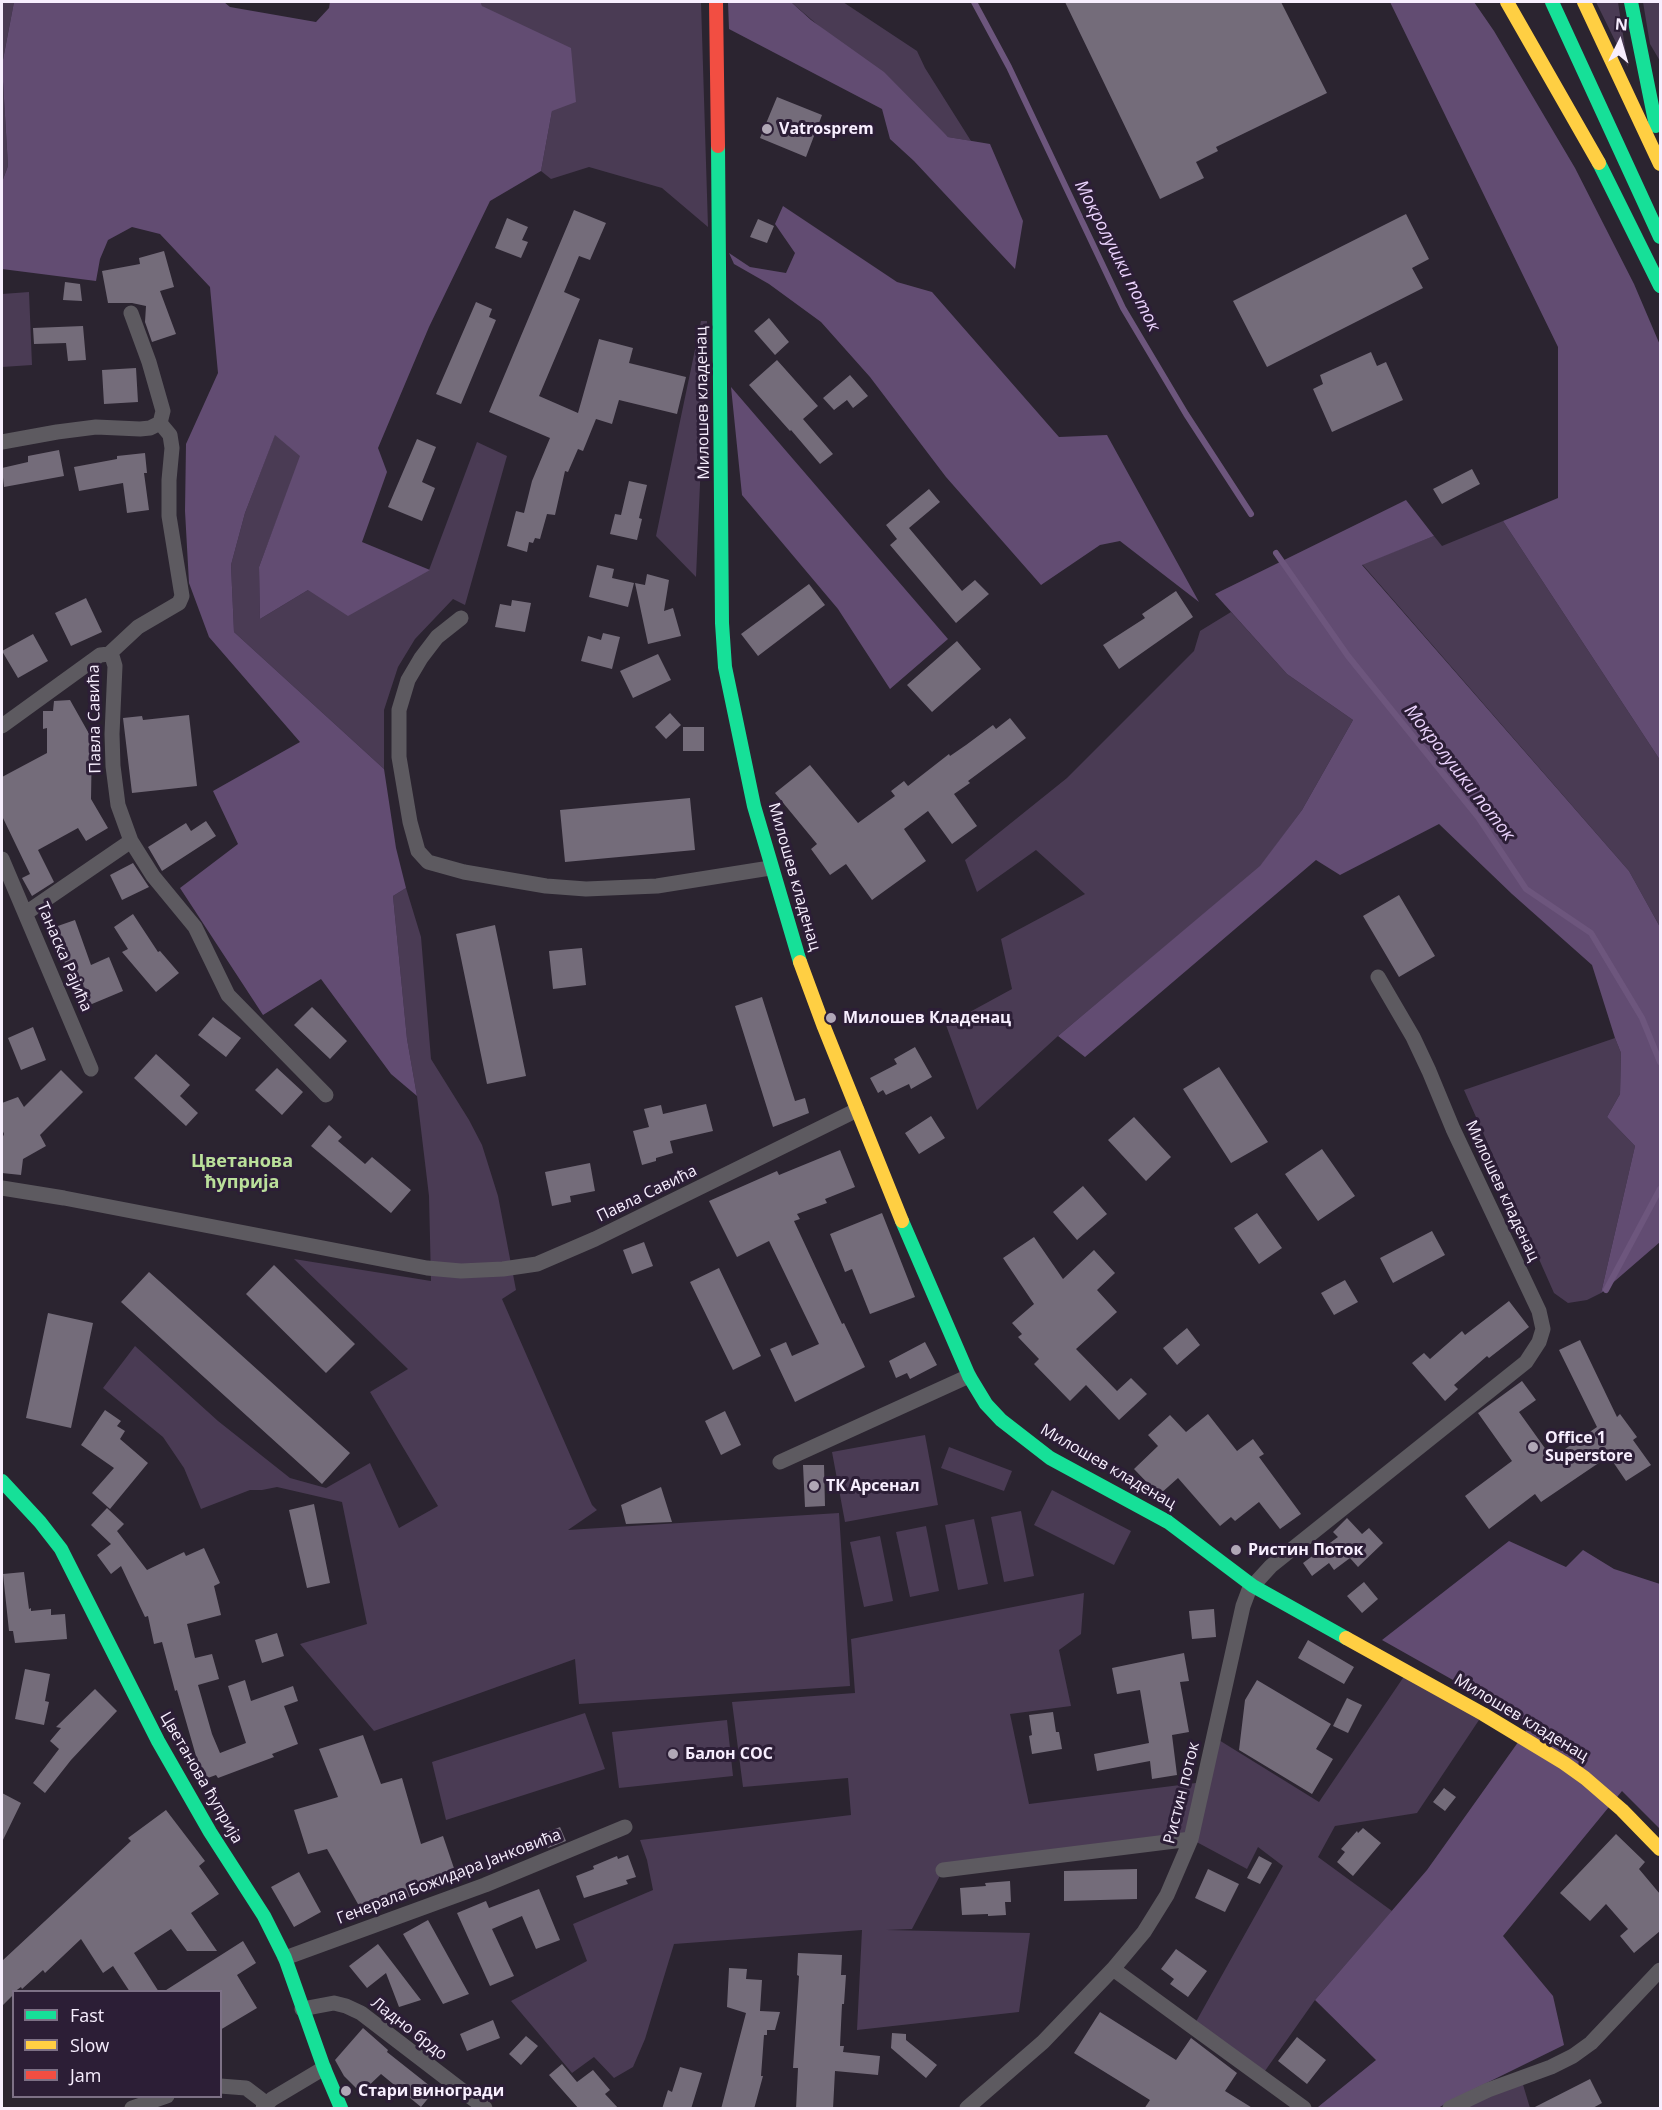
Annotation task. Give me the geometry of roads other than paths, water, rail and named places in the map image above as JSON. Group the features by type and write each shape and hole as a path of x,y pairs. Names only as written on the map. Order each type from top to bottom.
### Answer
{"main road":[{"name":"Милошев кладенац","path":"716,2 722,644 725,667 742,754 770,868 794,946 924,1275 969,1376 986,1404 1031,1445 1050,1458 1168,1522 1252,1586 1483,1714 1555,1757 1585,1778 1623,1810 1660,1850"},
{"path":"1507,2 1609,180 1660,286"},
{"path":"1552,2 1660,237"},
{"path":"1584,2 1660,164"},
{"path":"1631,2 1660,149"},
{"name":"Цветанова ћуприја","path":"2,1481 40,1522 61,1549 158,1741 210,1832 264,1916 285,1958 341,2109"}],"street":[{"path":"2,442 96,427 150,428 160,423 163,411 149,362 131,313"},
{"path":"109,654 138,627 179,603 182,596 169,516 172,447 170,435 160,423"},
{"path":"461,618 437,637 421,658 408,680 399,710 399,757 410,822 418,851 428,862 464,872 535,884 586,889 657,886 770,868"},
{"name":"Павла Савића","path":"2,726 100,655 112,656 115,666 112,734 116,786 122,821 131,841 153,876 195,927 228,995 326,1095"},
{"path":"26,913 131,841"},
{"name":"Танаска Рајића","path":"2,859 91,1069"},
{"name":"Милошев кладенац","path":"1252,1586 1271,1566 1526,1362 1539,1342 1543,1329 1539,1311 1453,1129 1413,1037 1377,977"},
{"name":"Павла Савића","path":"2,1188 376,1259 441,1269 478,1271 543,1262 604,1235 857,1110"},
{"path":"780,1462 969,1376"},
{"name":"Ристин поток","path":"967,2109 1043,2042 1113,1969 1144,1932 1167,1895 1191,1839 1243,1606 1252,1586"},
{"name":"Генерала Божидара Јанковића","path":"285,1958 485,1885 625,1827"},
{"path":"943,1870 1191,1839"},
{"path":"1113,1969 1304,2109"},
{"path":"1450,2109 1488,2091 1551,2067 1573,2055 1591,2043 1660,1970"},
{"name":"Ладно брдо","path":"302,2009 334,2003 361,2013 485,2109"},
{"path":"222,2086 246,2088 265,2106 324,2068"},
{"path":"132,2109 164,2098"}],"waterway":[{"name":"Мокролушки поток","path":"974,2 1009,67 1123,308 1186,414 1251,514"},
{"name":"Мокролушки поток","path":"1276,553 1348,656 1478,817 1526,889 1591,933 1642,1018 1660,1062"},
{"name":"Мокролушки поток","path":"1606,1290 1660,1189"}],"place":[{"name":"Vatrosprem","path":"767,129"},
{"name":"Милошев Кладенац","path":"831,1018"},
{"name":"Office 1 Superstore","path":"1533,1447"},
{"name":"ТК Арсенал","path":"814,1486"},
{"name":"Ристин Поток","path":"1236,1550"},
{"name":"Балон СОС","path":"673,1754"},
{"name":"Стари виногради","path":"346,2091"}],"district":[{"name":"Цветанова ћуприја","path":"242,1172"}]}
